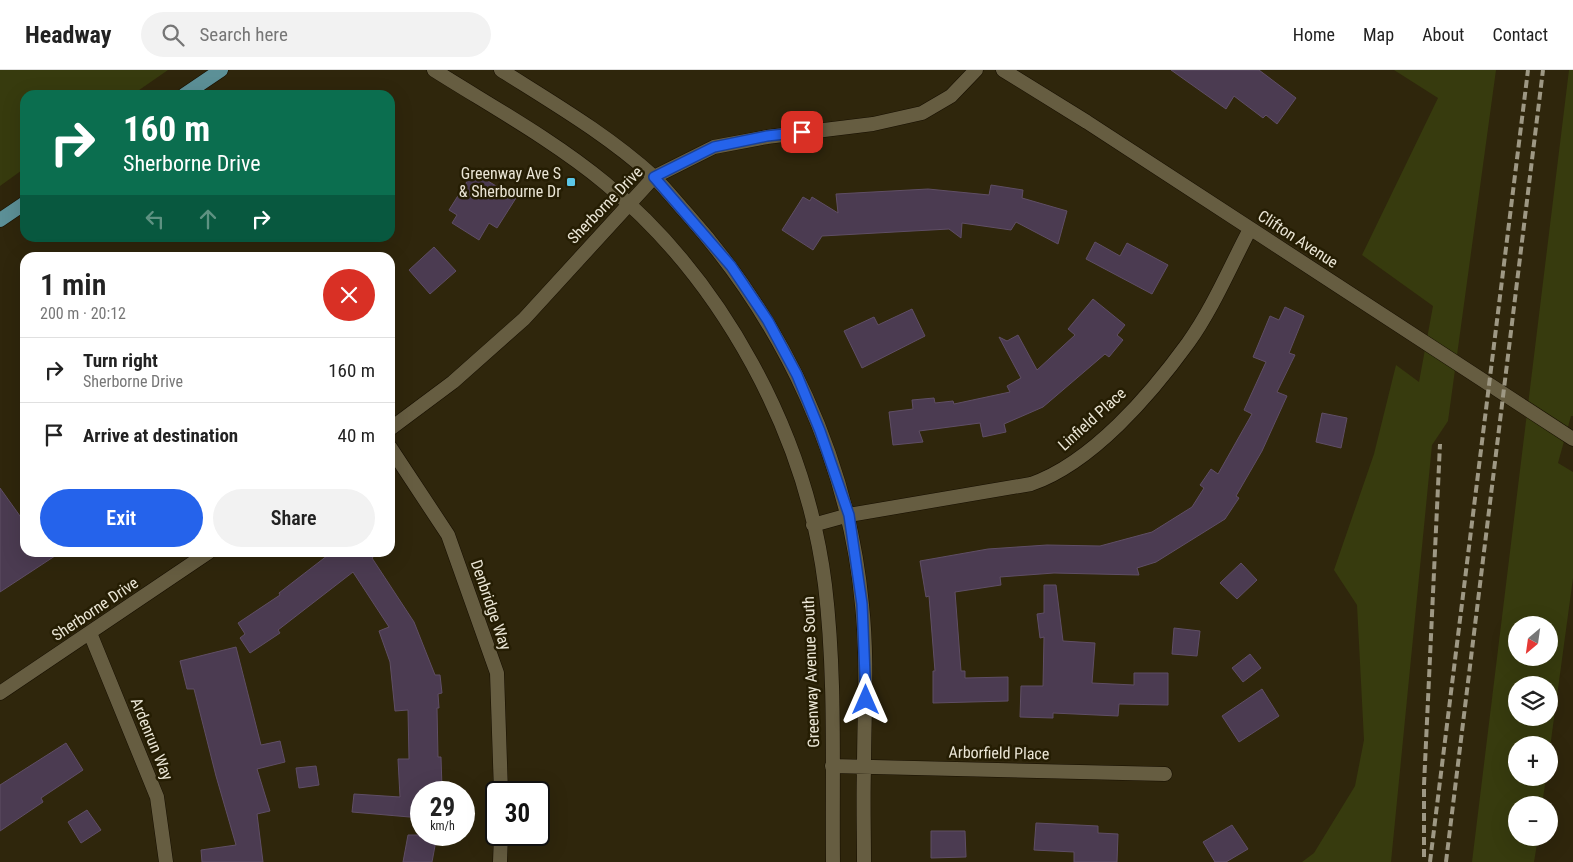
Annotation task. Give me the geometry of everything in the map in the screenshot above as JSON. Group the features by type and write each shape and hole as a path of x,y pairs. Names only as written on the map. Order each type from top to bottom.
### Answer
{"main road":[{"path":"191,90 221,70"},
{"path":"0,220 20,206"}],"street":[{"name":"Greenway Avenue South","path":"434,70 578,162 629,204 679,257 710,296 739,338 766,390 787,440 813,525 824,582 830,634 833,862"},
{"path":"501,70 579,119 654,177 731,266 768,321 800,383 820,431 849,515 862,604 866,718 864,862"},
{"name":"Sherborne Drive","path":"395,425 453,382 524,319 654,177 714,147 767,136 873,124 922,113 951,96 976,70"},
{"name":"Clifton Avenue","path":"1003,70 1573,439"},
{"name":"Linfield Place","path":"813,525 849,515 1031,484 1047,478 1077,460 1131,410 1188,342 1250,229"},
{"name":"Denbridge Way","path":"395,455 448,535 497,673 501,781"},
{"name":"Sherborne Drive","path":"0,693 202,557"},
{"name":"Ardenrun Way","path":"90,633 157,797 166,862"},
{"name":"Arborfield Place","path":"832,766 1164,774"},
{"path":"500,862 501,846"}],"green space":[{"path":"0,70 168,70 139,90 20,90 20,172 0,186"},
{"path":"1394,70 1496,70 1448,421 1432,445 1391,862 1302,862 1314,853 1355,786 1364,740 1357,605 1334,570 1374,454 1396,365 1419,382 1433,306 1362,255 1438,98"},
{"path":"1569,70 1573,70 1573,416 1571,416 1558,463 1573,472 1573,578 1558,689 1558,676 1508,676 1508,726 1553,726 1552,736 1508,736 1508,786 1545,786 1543,796 1508,796 1508,846 1537,846 1534,862 1472,862"}],"building":[{"path":"1171,70 1259,70 1296,98 1277,124 1266,115 1263,118 1234,96 1226,109"},
{"path":"473,172 516,198 497,228 489,223 479,240 452,223 457,215 449,210"},
{"path":"991,185 1023,190 1022,198 1067,211 1058,244 1016,222 1011,230 962,223 961,238 949,229 822,236 813,250 782,230 803,197 810,201 812,197 838,213 836,194 928,189 989,195"},
{"path":"1095,242 1120,256 1127,243 1168,265 1152,294 1086,259"},
{"path":"434,247 456,271 430,294 409,270"},
{"path":"1093,299 1125,325 1117,335 1123,340 1109,357 1105,354 1043,407 1004,424 1006,432 983,437 980,423 919,431 923,442 893,445 889,412 913,409 912,400 934,398 935,403 953,401 954,404 1010,392 1007,386 1021,378 999,337 1007,341 1018,335 1037,370 1075,335 1068,329"},
{"path":"1285,307 1304,316 1289,353 1295,355 1277,392 1287,396 1262,451 1236,496 1239,498 1225,519 1156,562 1137,568 1139,575 1054,573 1000,577 1001,585 955,592 961,671 965,671 965,678 1008,677 1008,701 933,703 933,671 935,671 929,596 926,597 920,561 988,549 1047,545 1100,546 1152,532 1192,507 1204,488 1200,485 1211,469 1218,474 1252,414 1244,410 1266,362 1253,357 1270,316 1279,320"},
{"path":"912,309 925,336 862,368 844,331 874,317 878,325"},
{"path":"1322,413 1347,418 1341,448 1316,442"},
{"path":"0,488 20,516 20,557 53,557 0,592"},
{"path":"326,557 373,557 372,558 414,622 435,675 440,675 442,693 438,694 439,708 437,708 438,757 441,757 442,781 410,781 410,817 352,812 354,794 400,797 398,759 409,759 408,710 395,711 390,662 379,631 389,627 353,572 278,630 280,633 250,653 240,638 245,634 238,623 280,595 279,593"},
{"path":"1241,563 1257,580 1237,599 1220,583"},
{"path":"1044,585 1056,585 1063,641 1095,643 1092,683 1134,685 1134,673 1168,673 1168,705 1119,704 1118,716 1053,713 1053,718 1020,717 1021,686 1043,686 1044,637 1040,638 1037,614 1044,613"},
{"path":"1174,628 1200,631 1197,656 1172,654"},
{"path":"236,647 261,745 280,741 285,762 257,769 270,811 257,814 263,862 202,862 201,850 236,845 194,689 187,689 180,661"},
{"path":"1250,654 1261,668 1243,682 1232,668"},
{"path":"1262,689 1279,716 1239,742 1222,716"},
{"path":"66,743 83,770 41,798 43,802 0,831 0,785"},
{"path":"316,766 319,785 299,788 296,768"},
{"path":"87,810 101,830 81,843 68,822"},
{"path":"1036,823 1098,826 1098,833 1118,834 1117,862 1074,862 1074,852 1034,850"},
{"path":"1232,825 1248,849 1226,862 1215,862 1203,842"},
{"path":"931,831 965,831 966,857 931,858"},
{"path":"408,835 410,835 410,846 435,846 432,862 403,862"}],"railway":[{"path":"1430,862 1528,70"},
{"path":"1446,862 1543,70"},
{"path":"1424,857 1424,785 1440,444"}],"place":[{"name":"Greenway Ave S & Sherbourne Dr","path":"571,182"}],"route":[{"path":"802,132 767,136 714,147 654,177 731,266 768,321 797,375 820,431 849,515 862,604 866,700"}]}
